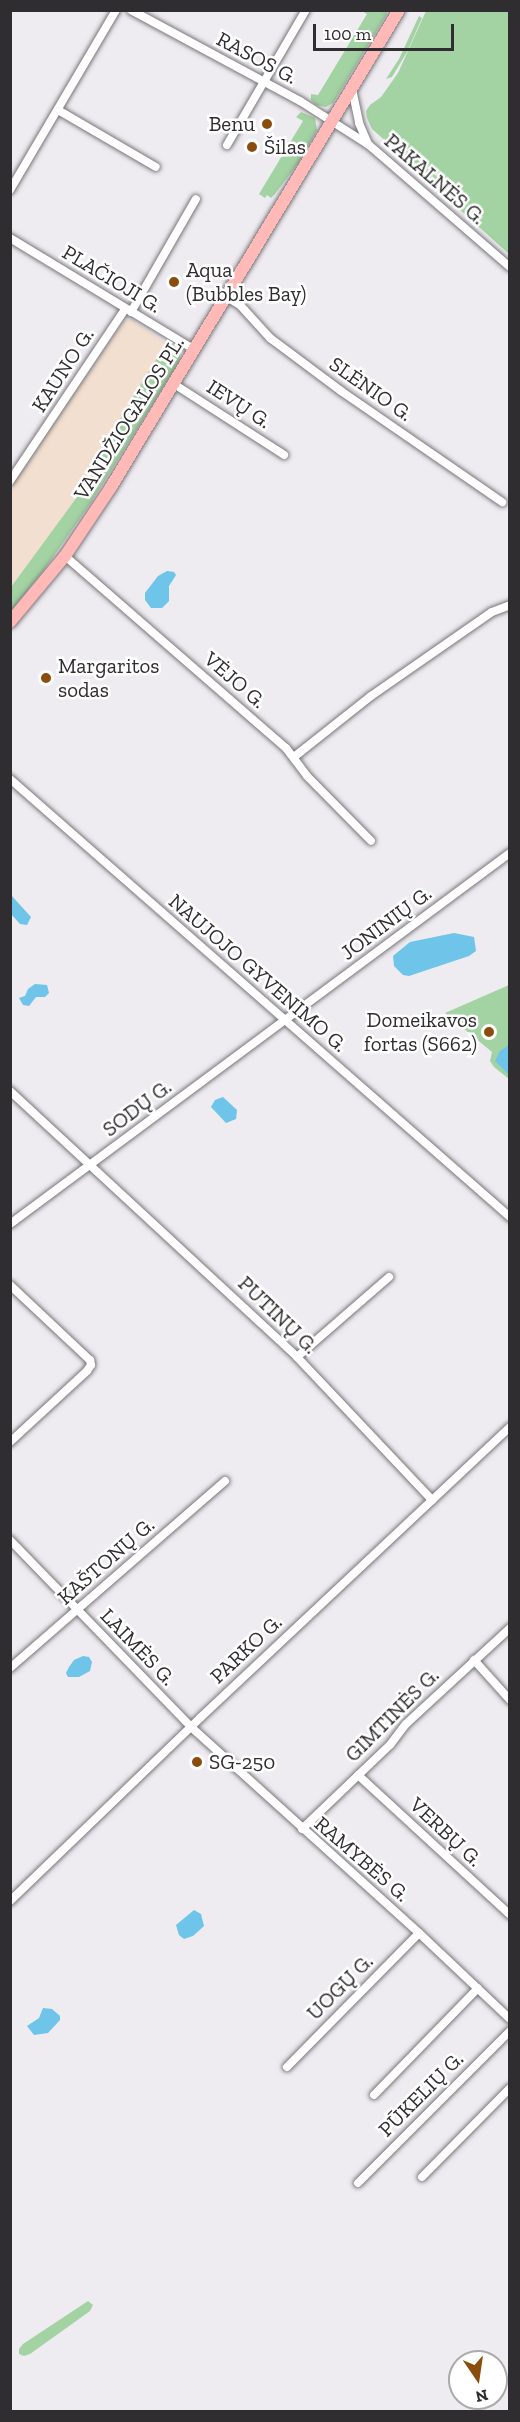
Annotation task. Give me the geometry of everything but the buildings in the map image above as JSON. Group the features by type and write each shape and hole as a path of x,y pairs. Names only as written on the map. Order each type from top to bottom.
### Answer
{"main road":[{"name":"VANDŽIOGALOS PL.","path":"10,622 65,556 195,350 399,11"}],"street":[{"path":"10,190 116,10"},
{"name":"RASOS G.","path":"131,10 265,82 332,122"},
{"path":"227,145 306,10"},
{"path":"352,89 359,123 369,145"},
{"path":"58,110 156,167"},
{"name":"PAKALNĖS G.","path":"332,122 369,145 510,267"},
{"name":"KAUNO G.","path":"10,481 128,310 196,200"},
{"name":"PLAČIOJI G.","path":"10,238 195,350"},
{"name":"SLĖNIO G.","path":"227,297 240,306 270,338 341,391 502,502"},
{"name":"IEVŲ G.","path":"174,384 284,455"},
{"name":"VĖJO G.","path":"65,556 294,757 307,776 371,841"},
{"path":"294,757 379,690 492,612 510,605"},
{"name":"NAUJOJO GYVENIMO G.","path":"10,779 510,1217"},
{"name":"JONINIŲ G.","path":"285,1021 510,853"},
{"name":"SODŲ G.","path":"10,1224 285,1021"},
{"name":"PUTINŲ G.","path":"10,1091 91,1163 297,1357 432,1500"},
{"path":"297,1357 389,1276"},
{"path":"10,1285 90,1360 91,1365 10,1442"},
{"name":"PARKO G.","path":"10,1901 190,1727 510,1426"},
{"name":"KAŠTONŲ G.","path":"10,1668 225,1481"},
{"name":"LAIMĖS G.","path":"10,1540 190,1727"},
{"name":"GIMTINĖS G.","path":"302,1829 390,1746 406,1724 510,1628"},
{"path":"474,1660 510,1700"},
{"name":"RAMYBĖS G.","path":"190,1727 419,1933 510,2019"},
{"name":"VERBŲ G.","path":"358,1775 510,1915"},
{"name":"UOGŲ G.","path":"287,2067 419,1933"},
{"path":"374,2096 478,1988"},
{"name":"PŪKELIŲ G.","path":"358,2183 510,2031"},
{"path":"422,2177 510,2088"}],"shaded area":[{"path":"131,319 166,343 93,463 99,467 11,587 11,484 124,321"}],"green space":[{"path":"362,11 387,11 387,14 333,103 326,107 316,105 311,100 311,94 318,95 367,14"},
{"path":"426,11 509,11 509,254 419,173 421,166 405,158 372,129 367,118 366,111 370,105 381,97 398,73"},
{"path":"419,16 422,18 407,52 392,77 386,79 399,59"},
{"path":"301,112 315,118 317,130 299,162 275,194 271,198 267,195 265,198 259,194 303,121 296,117"},
{"path":"166,343 172,344 181,351 179,362 92,501 44,570 11,611 11,587 99,467 93,463"},
{"name":"Domeikavos fortas (S662)","path":"509,985 509,1079 490,1061 492,1052 445,1013"},
{"path":"88,2301 93,2305 90,2311 30,2354 24,2356 19,2354 19,2349 23,2344"}],"water":[{"path":"167,571 174,572 176,575 169,586 169,601 162,608 151,608 145,600 145,593 158,576"},
{"path":"11,895 31,917 27,925 20,924 11,914"},
{"path":"454,933 474,937 476,951 469,956 409,976 403,975 394,966 393,956 410,942"},
{"path":"35,984 47,985 49,993 45,997 36,997 29,1006 23,1005 19,998 25,996 28,989"},
{"path":"509,1045 509,1075 495,1061 500,1051"},
{"path":"223,1097 237,1110 236,1119 226,1123 211,1107 215,1100"},
{"path":"83,1656 89,1657 92,1662 90,1671 79,1677 68,1677 66,1673 74,1660"},
{"path":"194,1910 201,1914 204,1926 193,1936 184,1939 179,1935 176,1925"},
{"path":"43,2008 52,2009 60,2016 60,2020 48,2033 34,2035 27,2026 39,2018"}],"place":[{"name":"Benu","path":"267,124"},
{"name":"Šilas","path":"252,147"},
{"name":"Aqua (Bubbles Bay)","path":"174,282"},
{"name":"Margaritos sodas","path":"46,678"},
{"name":"Domeikavos fortas (S662)","path":"489,1032"},
{"name":"SG-250","path":"197,1762"}]}
